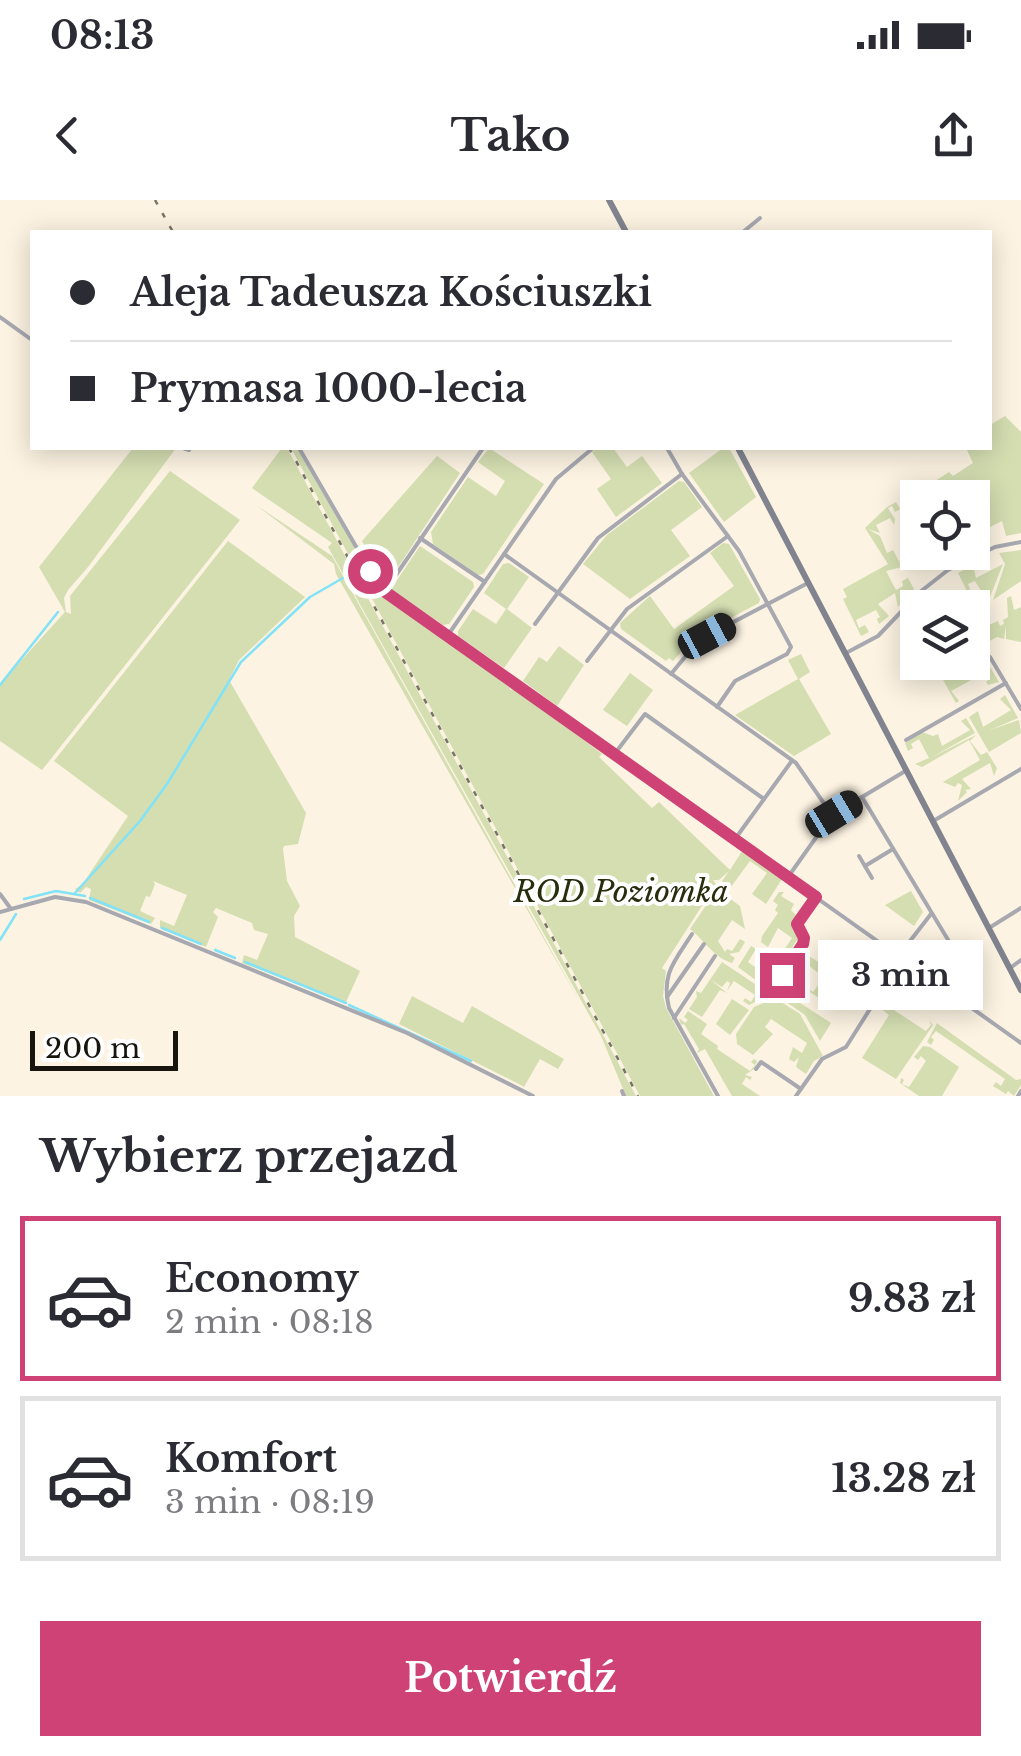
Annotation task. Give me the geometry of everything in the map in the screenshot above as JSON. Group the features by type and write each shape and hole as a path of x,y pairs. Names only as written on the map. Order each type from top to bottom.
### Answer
{"main road":[{"path":"609,200 625,230"},
{"path":"739,450 1021,990"}],"street":[{"path":"745,230 760,218"},
{"path":"0,317 30,339"},
{"path":"300,450 384,591 1021,1042"},
{"path":"384,591 481,450"},
{"path":"448,635 556,479 591,450"},
{"path":"668,450 769,603 790,650 733,683 717,707"},
{"path":"536,624 598,538 682,474"},
{"path":"587,661 632,604 728,536"},
{"path":"420,538 485,582"},
{"path":"846,653 878,636 920,592 948,570 995,547 1021,542"},
{"path":"504,554 792,760 802,768 832,815"},
{"path":"671,674 699,640 808,582"},
{"path":"990,657 1021,709"},
{"path":"906,740 1006,682"},
{"path":"615,753 645,714 764,799"},
{"path":"736,839 792,760"},
{"path":"934,821 1021,769"},
{"path":"788,877 832,815 907,770"},
{"path":"862,797 962,962"},
{"path":"865,866 893,849"},
{"path":"859,856 872,878"},
{"path":"0,894 11,909"},
{"path":"0,912 55,897 86,902 395,1028 532,1096"},
{"path":"770,992 803,944 797,924 816,897"},
{"path":"989,928 1021,908"},
{"path":"796,1096 822,1059 847,1046 870,1010 877,984 931,914"},
{"path":"692,934 668,972 666,997 718,1096"},
{"path":"666,997 704,944"},
{"path":"674,1018 715,956"},
{"path":"1010,968 1021,960"},
{"path":"782,975 792,982"},
{"path":"674,988 688,998"},
{"path":"756,1069 761,1062 801,1089"}],"green space":[{"path":"1005,416 1021,432 1021,533 1006,536 1002,521 990,527 990,480 937,480 949,472 953,476 973,463 967,450 992,450 992,424"},
{"path":"131,450 175,450 68,590 64,598 66,612 71,614 70,596 170,471 240,520 42,770 0,741 0,684 65,612 39,567"},
{"path":"280,450 288,450 636,1096 626,1096 601,1036 328,547 332,543 252,488"},
{"name":"ROD Poziomka","path":"292,450 298,450 383,596 505,681 511,690 518,687 565,720 565,725 602,754 599,757 652,808 659,802 730,870 744,848 781,874 782,879 766,904 752,894 767,873 750,861 725,895 740,906 745,929 732,920 718,941 725,952 732,951 740,939 745,942 739,952 729,954 735,958 732,963 714,953 690,929 729,871 713,880 716,884 662,968 666,971 666,1008 714,1096 640,1096"},
{"path":"487,450 492,450 544,484 483,574 478,575 433,544 431,532 468,477 496,496 505,481 478,462"},
{"path":"614,450 627,467 642,456 662,483 616,517 597,489 611,479 592,452"},
{"path":"720,450 730,450 756,497 724,522 689,473"},
{"path":"437,456 460,473 387,584 362,541"},
{"path":"679,481 684,482 702,507 671,530 690,556 630,599 583,564 607,535"},
{"path":"896,502 900,509 895,512 892,506 888,508 894,525 890,518 876,525 880,533 868,529 880,536 887,553 893,550 900,563 900,568 886,571 896,590 908,578 914,589 900,590 898,607 895,593 878,604 889,616 879,624 876,610 856,620 859,628 865,625 869,632 861,636 843,599 847,597 843,589 888,564 865,528 887,507"},
{"path":"256,505 332,556 582,1006 336,574 334,564"},
{"path":"228,541 305,597 239,660 229,680 306,813 298,844 283,849 287,881 300,906 294,916 295,937 360,971 346,1002 242,963 244,955 257,960 268,934 216,908 213,912 218,917 206,947 160,928 160,920 174,926 187,895 153,881 150,897 146,896 140,911 155,918 151,924 89,900 91,889 86,887 80,893 75,889 82,885 128,816 54,761"},
{"path":"723,543 729,544 759,603 694,637 673,661 666,661 621,629 620,623 650,596 674,629 734,586 710,553"},
{"path":"420,546 473,582 474,587 449,624 443,625 391,589"},
{"path":"1021,550 1021,581 993,600 1005,564 999,553"},
{"path":"509,563 529,577 507,609 532,628 504,668 458,636 458,631 473,609 496,624 506,609 484,593 503,564"},
{"path":"1003,564 990,597 990,590 981,590 975,581 968,584 970,589 966,590 958,573 974,570 976,578"},
{"path":"1011,596 1014,610 1021,607 1021,642 1006,639 1006,626 1004,639 990,641 990,625 998,621 1000,626 1008,617 1007,598"},
{"path":"559,646 584,665 557,706 523,681 539,657 547,662"},
{"path":"801,654 810,672 799,679 831,734 794,756 735,715 798,679 788,660"},
{"path":"990,667 999,682 986,682 990,680"},
{"path":"630,673 653,690 627,726 603,710"},
{"path":"943,680 971,680 951,691 959,701 956,703"},
{"path":"1005,695 1018,718 990,730 1019,720 1021,733 989,752 969,717 978,711 983,727 1011,710 1000,699"},
{"path":"966,718 975,733 930,758 976,735 970,741 981,755 987,752 997,768 994,776 990,763 962,779 971,789 965,790 958,801 962,785 958,783 955,787 943,782 980,760 969,740 922,767 915,764 929,758 919,739 908,751 905,743 922,732 938,734 942,746 970,730 961,721"},
{"path":"911,891 923,912 914,926 885,905"},
{"path":"779,892 784,892 781,896 794,904 791,910 799,918 795,925 799,937 765,987 738,967 751,946 756,949 748,962 759,970 768,957 776,962 792,938 778,928 768,947 761,942 778,913 778,905 773,901"},
{"path":"801,951 855,985 858,973 861,976 842,1007 836,1009 787,977 787,972 813,992 824,977 797,957"},
{"path":"722,962 768,996 749,1005 743,1001 745,998 751,1002 755,995 734,981 727,991 730,983 727,981 722,987 711,980 727,993 720,990 702,1017 689,1009 697,997 696,991 701,993"},
{"path":"782,984 778,994 787,1000 793,991 791,997 831,1023 820,1041 805,1015 776,995"},
{"path":"885,991 886,997 890,995 898,1000 890,998 886,1005 926,1031 931,1025 929,1020 933,1025 896,1079 862,1058 889,1015 880,1008 884,1001 877,996"},
{"path":"412,996 463,1023 472,1006 564,1059 558,1069 540,1059 524,1087 399,1024"},
{"path":"775,998 800,1014 823,1056 814,1061 806,1074 796,1067 799,1057 794,1062 789,1059 793,1047 802,1053 807,1043 771,1019 765,1027 773,1034 753,1055 737,1044 736,1034 754,1007"},
{"path":"732,999 749,1010 730,1035 716,1024"},
{"path":"688,1011 707,1024 701,1034 717,1049 750,1071 755,1065 751,1062 757,1061 754,1069 745,1075 752,1077 746,1077 742,1084 760,1096 732,1096 705,1049 697,1053 699,1049 681,1025 679,1018 685,1023"},
{"path":"937,1023 1016,1080 1021,1079 1014,1096 993,1086 996,1082 1001,1086 1005,1079 936,1031 931,1045 927,1042"},
{"path":"923,1046 959,1067 942,1096 919,1096 900,1083 901,1078 902,1084 909,1087 926,1061 921,1056 918,1060 914,1057"}],"waterway":[{"path":"75,893 140,821 167,784 241,662 310,597 343,578"},
{"path":"390,590 421,613"},
{"path":"0,685 58,612"},
{"path":"24,899 56,891 85,896"},
{"path":"90,898 149,922"},
{"path":"0,940 16,914"},
{"path":"162,928 201,944"},
{"path":"215,950 235,958"},
{"path":"245,962 346,1003"},
{"path":"349,1005 471,1061"}],"railway":[{"path":"155,200 172,230"},
{"path":"290,450 638,1096"}],"route":[{"path":"370,571 384,591 816,897 797,924 803,944 782,975"}]}
